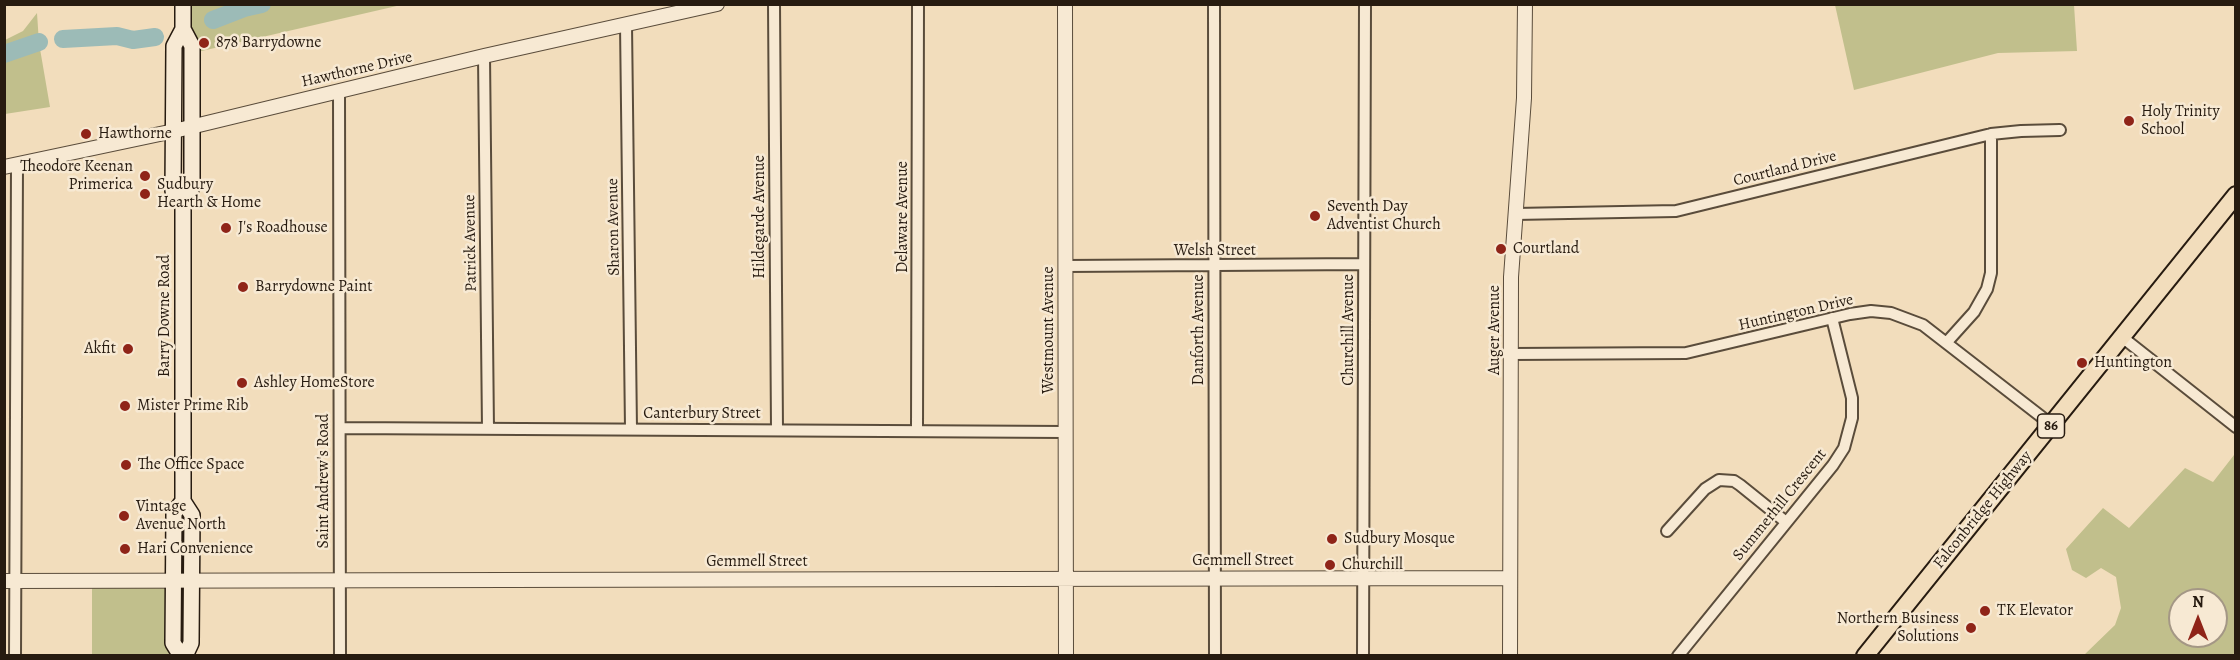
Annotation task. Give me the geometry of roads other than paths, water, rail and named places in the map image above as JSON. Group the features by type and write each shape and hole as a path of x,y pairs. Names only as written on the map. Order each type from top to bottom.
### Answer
{"main road":[{"name":"Barry Downe Road","path":"183,4 183,29 192,46 192,187 183,203 183,501 192,515 191,643 183,656 173,643 174,513 183,501"},
{"name":"Barry Downe Road","path":"183,29 174,46 173,191 183,203"},
{"name":"Falconbridge Highway","path":"1865,656 2235,195"}],"street":[{"name":"Hawthorne Drive","path":"11,166 174,131 484,56 717,4"},
{"name":"Hildegarde Avenue","path":"774,4 777,430"},
{"name":"Delaware Avenue","path":"917,430 918,4"},
{"name":"Westmount Avenue","path":"1065,4 1066,656"},
{"name":"Danforth Avenue","path":"1214,4 1215,656"},
{"name":"Churchill Avenue","path":"1363,656 1365,4"},
{"name":"Auger Avenue","path":"1510,656 1511,277 1524,98 1525,4"},
{"name":"Sharon Avenue","path":"626,25 631,429"},
{"name":"Patrick Avenue","path":"484,56 488,429"},
{"name":"Saint Andrew's Road","path":"339,91 340,656"},
{"name":"Courtland Drive","path":"1515,214 1676,211 1991,134 2060,130"},
{"path":"1947,342 1974,312 1987,289 1991,273 1991,134"},
{"path":"11,166 10,581 15,656"},
{"name":"Welsh Street","path":"1065,266 1364,264"},
{"name":"Huntington Drive","path":"1511,354 1686,353 1832,318 1871,311 1891,313 1923,325 2052,425"},
{"name":"Summerhill Crescent","path":"1678,656 1833,465 1844,448 1851,429 1852,398 1832,318"},
{"path":"2122,336 2235,427"},
{"name":"Canterbury Street","path":"340,428 1065,432"},
{"path":"1667,531 1705,489 1719,480 1734,481 1786,522"},
{"name":"Gemmell Street","path":"10,581 1510,578"}],"waterway":[{"path":"213,20 262,4"},
{"path":"63,39 117,36 133,40 155,37"},
{"path":"4,54 39,42"}],"place":[{"name":"878 Barrydowne","path":"204,43"},
{"name":"Holy Trinity School","path":"2129,121"},
{"name":"Hawthorne","path":"86,134"},
{"name":"Theodore Keenan Primerica","path":"145,176"},
{"name":"Sudbury Hearth & Home","path":"145,194"},
{"name":"Seventh Day Adventist Church","path":"1315,216"},
{"name":"J's Roadhouse","path":"226,228"},
{"name":"Courtland","path":"1501,249"},
{"name":"Barrydowne Paint","path":"243,287"},
{"name":"Akfit","path":"128,349"},
{"name":"Huntington","path":"2082,363"},
{"name":"Ashley HomeStore","path":"242,383"},
{"name":"Mister Prime Rib","path":"125,406"},
{"name":"The Office Space","path":"126,465"},
{"name":"Vintage Avenue North","path":"124,516"},
{"name":"Sudbury Mosque","path":"1332,539"},
{"name":"Hari Convenience","path":"125,549"},
{"name":"Churchill","path":"1330,565"},
{"name":"TK Elevator","path":"1985,611"},
{"name":"Northern Business Solutions","path":"1971,628"}]}
